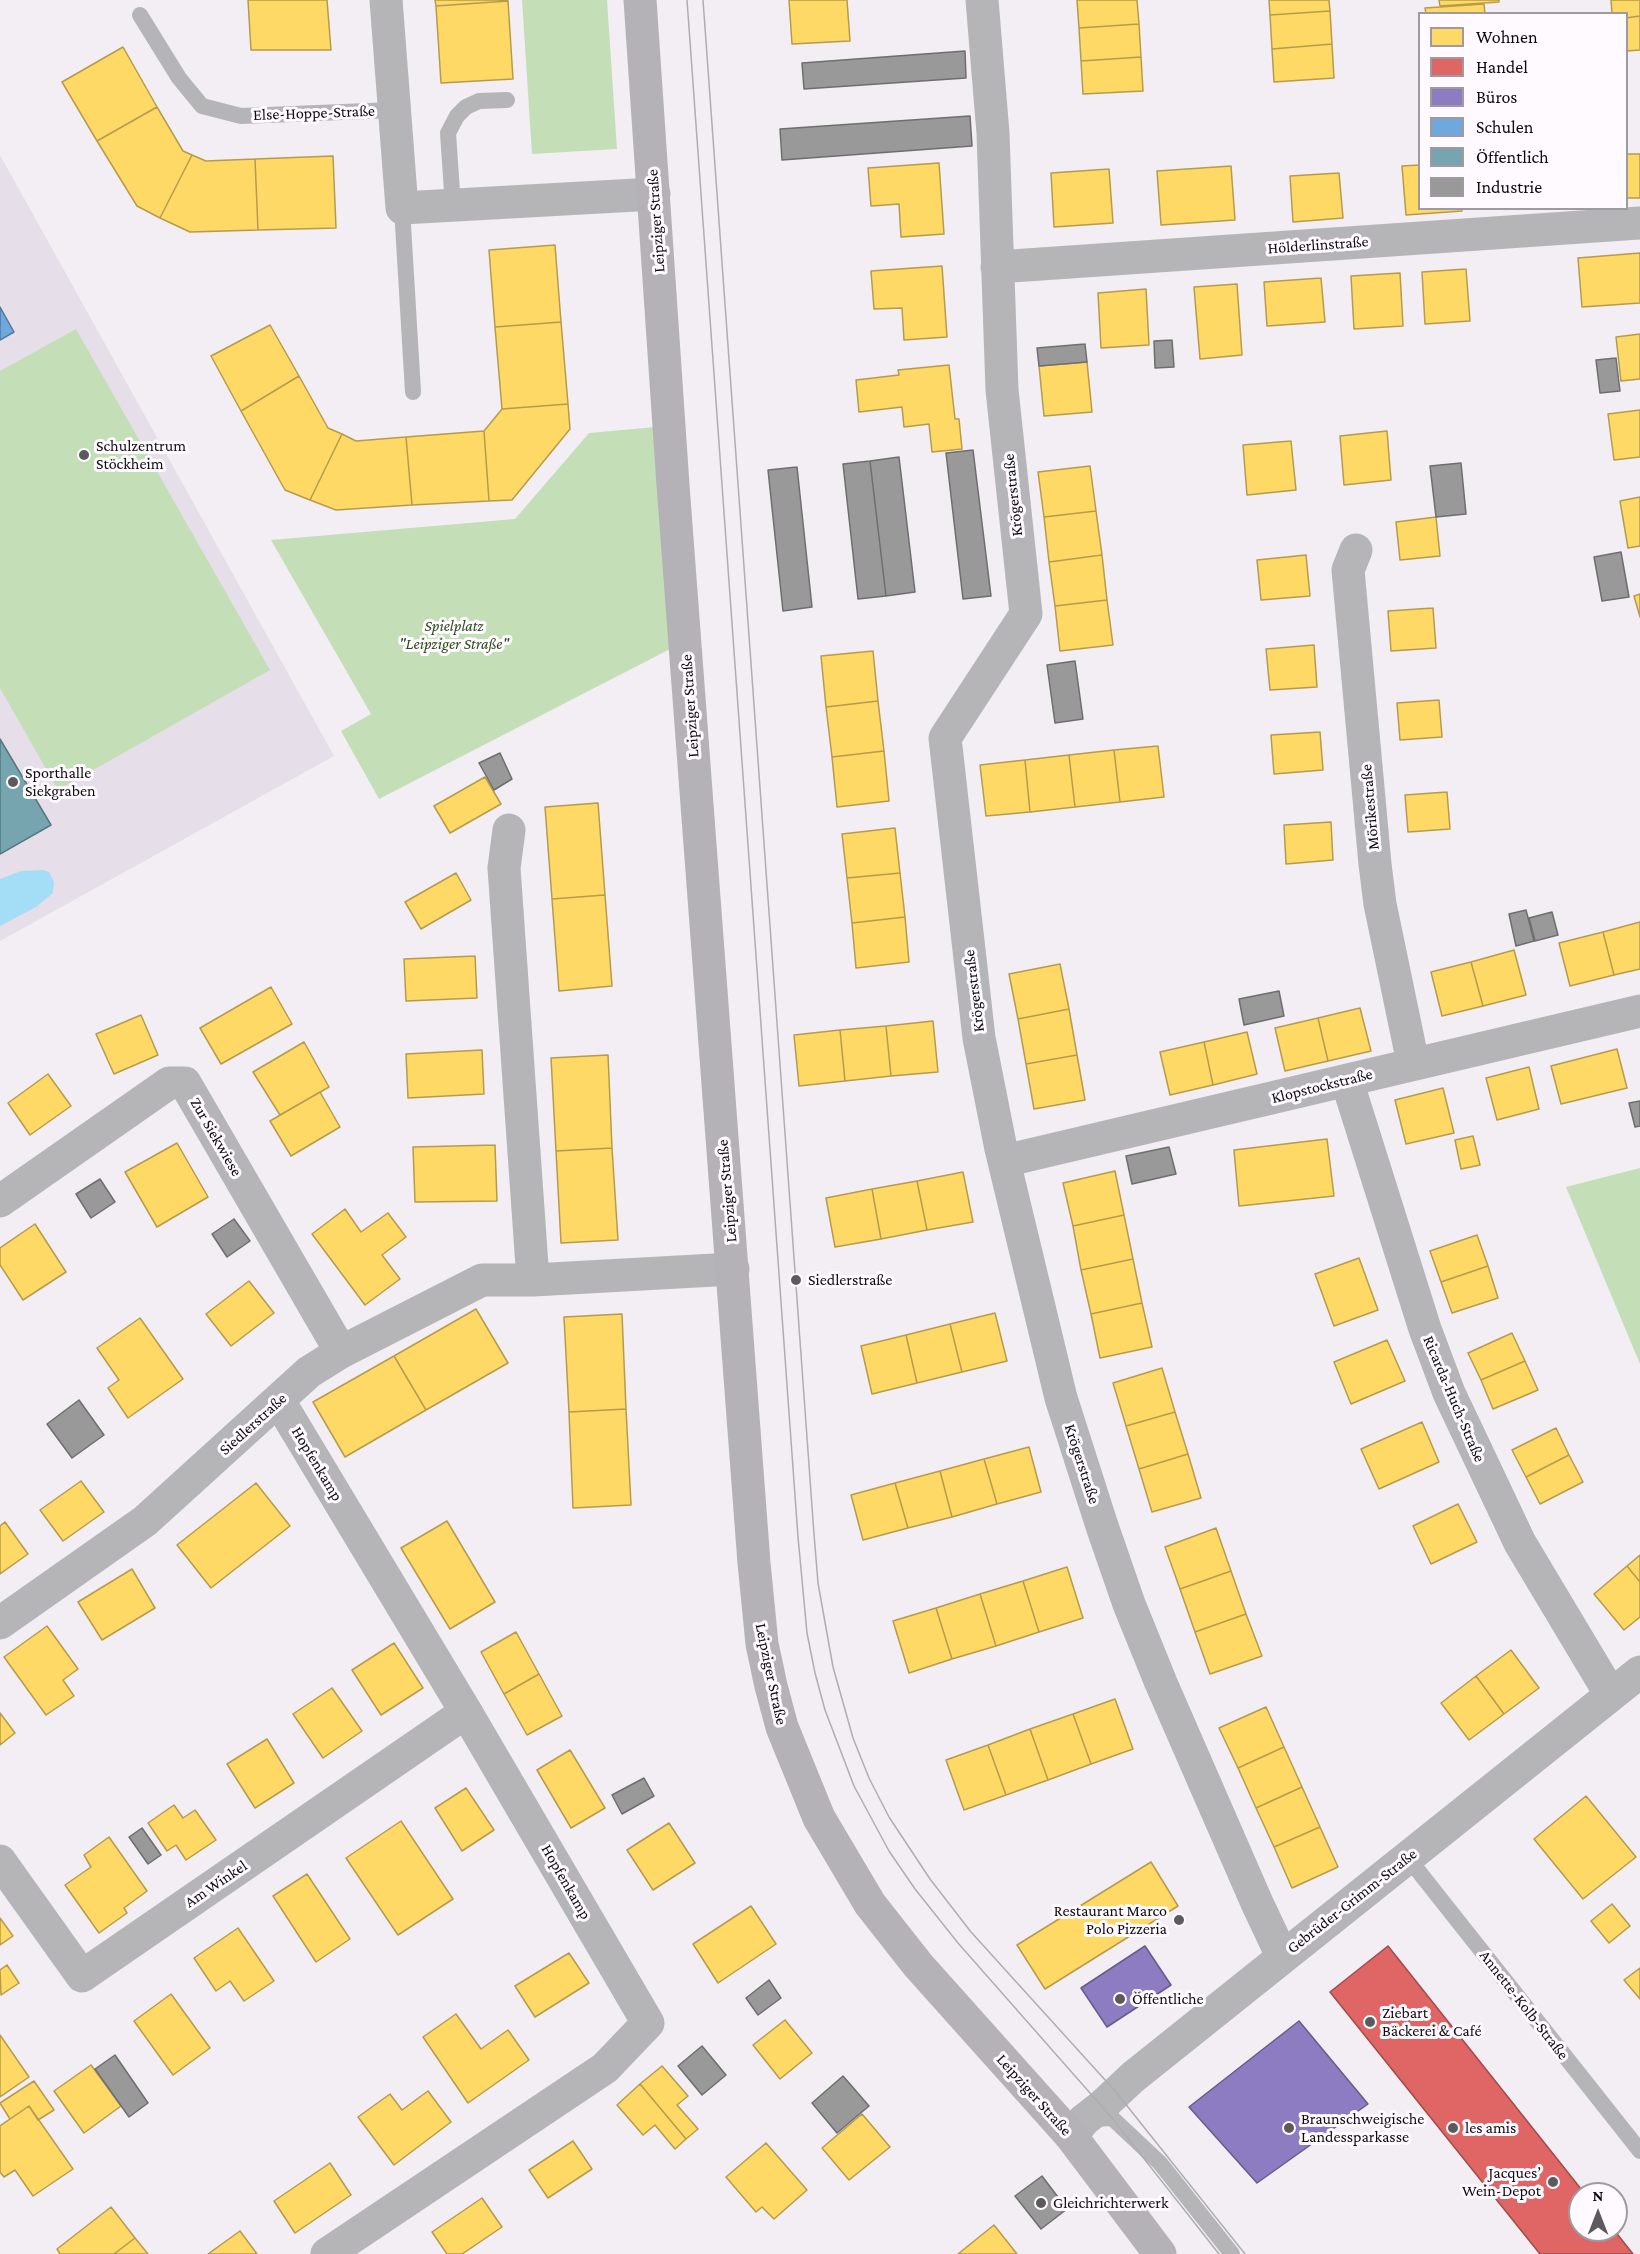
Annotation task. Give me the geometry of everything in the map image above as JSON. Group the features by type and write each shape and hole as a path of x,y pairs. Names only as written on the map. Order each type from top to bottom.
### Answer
{"street":[{"name":"Else-Hoppe-Straße","path":"386,0 402,208"},
{"name":"Leipziger Straße","path":"640,0 673,485 757,1604 762,1644 782,1727 819,1818 870,1904 918,1965 1077,2128 1160,2254"},
{"name":"Krögerstraße","path":"982,0 993,133 1002,390 1026,614 945,738 979,1038 1004,1161 1061,1398 1101,1526 1161,1683 1282,1956"},
{"path":"402,208 654,194"},
{"name":"Hölderlinstraße","path":"997,267 1640,223"},
{"name":"Mörikestraße","path":"1356,550 1348,570 1375,864 1380,904 1413,1063"},
{"path":"509,830 504,868 533,1280"},
{"name":"Klopstockstraße","path":"1004,1161 1640,1011"},
{"name":"Ricarda-Huch-Straße","path":"1347,1081 1425,1329 1449,1393 1520,1543 1611,1695"},
{"name":"Zur Siekwiese","path":"0,1200 169,1083 185,1083 341,1352"},
{"name":"Siedlerstraße","path":"0,1623 145,1521 309,1372 341,1352 482,1280 533,1280 733,1269"},
{"name":"Hopfenkamp","path":"279,1401 466,1712 648,2023 605,2068 327,2254"},
{"name":"Gebrüder-Grimm-Straße","path":"1077,2128 1133,2077 1282,1956 1640,1672"},
{"name":"Am Winkel","path":"0,1861 82,1976 466,1712"}],"lane":[{"name":"Else-Hoppe-Straße","path":"140,15 179,78 202,105 241,116 394,110"},
{"path":"453,206 448,133 457,116 466,107 479,101 507,100"},
{"name":"Else-Hoppe-Straße","path":"402,208 413,392"},
{"name":"Annette-Kolb-Straße","path":"1408,1858 1640,2151"},
{"path":"1077,2128 1112,2118 1160,2163 1232,2254"}],"shaded area":[{"name":"Schulzentrum Stöckheim","path":"0,155 334,756 0,941"}],"green space":[{"path":"522,0 607,0 617,149 532,154"},
{"path":"76,329 270,670 58,790 0,688 0,371"},
{"name":"Spielplatz \"Leipziger Straße\"","path":"656,427 670,649 379,799 341,731 371,714 271,540 515,519 589,433"},
{"path":"1640,1168 1640,1364 1566,1187"}],"water":[{"path":"21,871 49,872 54,882 53,893 36,907 0,926 0,879"}],"building: Wohnen":[{"path":"248,0 327,0 331,50 251,50"},
{"path":"435,0 508,0 508,1 436,6"},
{"path":"789,0 847,0 850,41 792,44"},
{"path":"1077,0 1137,0 1139,24 1079,28"},
{"path":"1269,0 1329,0 1330,11 1270,15"},
{"path":"1439,0 1499,0 1499,2 1440,6"},
{"path":"1611,0 1640,0 1640,16 1628,18 1628,12 1612,12"},
{"path":"508,1 513,79 441,83 436,6"},
{"path":"1484,4 1485,12 1426,12 1425,8"},
{"path":"1330,11 1332,44 1272,49 1270,15"},
{"path":"1640,16 1640,50 1628,51 1628,18"},
{"path":"1139,24 1141,57 1081,61 1079,28"},
{"path":"1332,44 1334,78 1274,82 1272,49"},
{"path":"123,47 157,107 97,141 62,82"},
{"path":"1141,57 1143,91 1083,94 1081,61"},
{"path":"157,107 183,151 192,155 160,218 137,206 97,141"},
{"path":"1628,154 1640,154 1640,198 1628,198"},
{"path":"192,155 206,161 255,159 258,230 190,232 160,218"},
{"path":"333,156 336,228 258,230 255,159"},
{"path":"939,163 944,234 901,237 899,204 871,206 868,168"},
{"path":"1418,165 1418,210 1462,211 1406,215 1402,166"},
{"path":"1231,166 1235,220 1161,225 1157,171"},
{"path":"1109,169 1113,223 1054,227 1051,173"},
{"path":"1339,173 1343,218 1293,222 1290,176"},
{"path":"555,245 561,322 495,327 489,250"},
{"path":"1640,253 1640,303 1582,307 1578,258"},
{"path":"942,266 947,337 904,340 902,308 874,309 871,271"},
{"path":"1466,269 1470,321 1425,324 1422,272"},
{"path":"1400,273 1403,326 1354,329 1351,276"},
{"path":"1321,278 1325,322 1267,326 1264,282"},
{"path":"1237,284 1242,355 1200,359 1194,287"},
{"path":"1146,289 1149,345 1101,348 1098,293"},
{"path":"561,322 568,404 502,409 495,327"},
{"path":"270,325 299,376 241,411 211,356"},
{"path":"1640,334 1640,379 1621,381 1616,337"},
{"path":"1087,362 1092,412 1044,416 1039,366"},
{"path":"949,365 955,419 959,419 962,449 932,452 929,424 904,427 902,407 859,412 856,380 899,375 898,370"},
{"path":"299,376 328,428 342,434 310,500 285,490 241,411"},
{"path":"568,404 570,429 512,500 489,501 484,431 502,409"},
{"path":"1640,410 1640,457 1614,460 1608,414"},
{"path":"484,431 489,501 412,505 406,437"},
{"path":"1387,431 1391,480 1344,485 1340,436"},
{"path":"342,434 356,441 406,437 412,505 336,510 310,500"},
{"path":"1291,441 1296,490 1247,495 1243,445"},
{"path":"1090,466 1096,511 1044,517 1038,472"},
{"path":"1640,497 1640,546 1628,548 1620,501"},
{"path":"1096,511 1102,555 1049,562 1044,517"},
{"path":"1436,517 1440,556 1400,560 1396,522"},
{"path":"1102,555 1107,600 1055,606 1049,562"},
{"path":"1306,555 1310,596 1261,600 1257,560"},
{"path":"1640,594 1640,617 1634,596"},
{"path":"1107,600 1113,645 1060,651 1055,606"},
{"path":"1433,608 1436,648 1391,651 1388,611"},
{"path":"1314,645 1317,687 1270,690 1266,649"},
{"path":"873,651 878,701 826,707 821,656"},
{"path":"1439,700 1442,737 1400,740 1397,703"},
{"path":"878,701 884,751 832,757 826,707"},
{"path":"1320,732 1323,770 1274,774 1271,735"},
{"path":"1158,746 1164,797 1120,802 1114,750"},
{"path":"1114,750 1120,802 1075,807 1069,755"},
{"path":"884,751 889,801 837,807 832,757"},
{"path":"1069,755 1075,807 1030,812 1025,760"},
{"path":"1025,760 1030,812 986,816 980,765"},
{"path":"485,777 501,804 450,833 434,806"},
{"path":"1447,792 1450,829 1408,832 1405,795"},
{"path":"598,803 605,895 552,899 545,807"},
{"path":"1331,822 1333,860 1286,864 1284,825"},
{"path":"895,828 900,873 847,878 842,834"},
{"path":"456,873 471,900 421,929 405,902"},
{"path":"900,873 905,917 852,923 847,878"},
{"path":"605,895 612,986 559,991 552,899"},
{"path":"905,917 909,962 856,968 852,923"},
{"path":"1640,922 1640,969 1614,975 1603,932"},
{"path":"1603,932 1614,975 1570,986 1559,943"},
{"path":"1514,950 1526,995 1483,1006 1471,962"},
{"path":"475,956 477,998 406,1001 404,959"},
{"path":"1471,962 1483,1006 1442,1016 1431,972"},
{"path":"1060,964 1069,1009 1018,1019 1009,974"},
{"path":"271,987 292,1024 221,1064 200,1028"},
{"path":"1360,1008 1371,1051 1328,1061 1318,1018"},
{"path":"1069,1009 1077,1055 1026,1064 1018,1019"},
{"path":"141,1015 158,1055 114,1074 96,1034"},
{"path":"1318,1018 1328,1061 1285,1071 1275,1028"},
{"path":"933,1021 938,1072 891,1076 886,1026"},
{"path":"886,1026 891,1076 845,1081 840,1030"},
{"path":"840,1030 845,1081 799,1086 794,1035"},
{"path":"1247,1032 1257,1074 1213,1085 1204,1042"},
{"path":"304,1042 329,1087 280,1115 253,1072"},
{"path":"1204,1042 1213,1085 1170,1095 1160,1052"},
{"path":"1617,1049 1627,1088 1561,1104 1551,1066"},
{"path":"482,1050 484,1094 408,1098 406,1054"},
{"path":"608,1055 612,1148 556,1151 551,1058"},
{"path":"1077,1055 1085,1100 1034,1109 1026,1064"},
{"path":"1529,1067 1539,1109 1497,1120 1486,1078"},
{"path":"48,1074 71,1106 30,1135 8,1103"},
{"path":"1443,1088 1454,1133 1406,1144 1395,1100"},
{"path":"320,1092 340,1127 291,1156 270,1121"},
{"path":"1473,1136 1480,1165 1461,1169 1455,1140"},
{"path":"1327,1139 1334,1196 1239,1206 1234,1150"},
{"path":"177,1143 208,1197 157,1227 125,1172"},
{"path":"495,1145 497,1201 415,1202 413,1147"},
{"path":"612,1148 618,1240 561,1243 556,1151"},
{"path":"1115,1171 1124,1215 1073,1226 1063,1183"},
{"path":"963,1172 973,1222 927,1230 917,1181"},
{"path":"917,1181 927,1230 881,1239 872,1189"},
{"path":"872,1189 881,1239 835,1247 826,1198"},
{"path":"345,1209 361,1232 388,1213 406,1237 382,1255 400,1279 365,1305 312,1234"},
{"path":"1124,1215 1133,1259 1081,1270 1073,1226"},
{"path":"35,1224 66,1272 23,1300 0,1265 0,1248"},
{"path":"1477,1235 1488,1266 1441,1282 1430,1251"},
{"path":"1359,1258 1378,1310 1334,1326 1315,1274"},
{"path":"1133,1259 1142,1303 1091,1314 1081,1270"},
{"path":"1488,1266 1498,1298 1452,1313 1441,1282"},
{"path":"249,1281 274,1313 231,1346 206,1314"},
{"path":"1142,1303 1152,1347 1100,1358 1091,1314"},
{"path":"476,1309 508,1363 426,1410 394,1356"},
{"path":"995,1313 1007,1361 962,1372 950,1324"},
{"path":"622,1314 626,1409 569,1412 564,1317"},
{"path":"140,1318 183,1379 128,1418 108,1388 119,1380 97,1348"},
{"path":"950,1324 962,1372 917,1383 906,1335"},
{"path":"1512,1333 1525,1361 1481,1380 1468,1353"},
{"path":"906,1335 917,1383 872,1394 861,1346"},
{"path":"1387,1340 1405,1381 1351,1404 1334,1362"},
{"path":"394,1356 426,1410 345,1457 313,1402"},
{"path":"1525,1361 1538,1390 1493,1409 1481,1380"},
{"path":"1162,1368 1175,1412 1126,1426 1113,1383"},
{"path":"626,1409 631,1505 573,1508 569,1412"},
{"path":"1175,1412 1188,1454 1139,1469 1126,1426"},
{"path":"1422,1422 1439,1462 1379,1489 1361,1449"},
{"path":"1556,1428 1569,1455 1526,1477 1512,1450"},
{"path":"1029,1447 1041,1492 997,1504 984,1459"},
{"path":"1188,1454 1201,1498 1152,1512 1139,1469"},
{"path":"1569,1455 1583,1482 1540,1504 1526,1477"},
{"path":"984,1459 997,1504 952,1517 940,1471"},
{"path":"940,1471 952,1517 908,1528 895,1483"},
{"path":"81,1481 104,1512 63,1541 40,1510"},
{"path":"256,1483 290,1526 211,1588 177,1545"},
{"path":"895,1483 908,1528 863,1540 851,1495"},
{"path":"1458,1504 1477,1542 1431,1564 1413,1526"},
{"path":"447,1521 495,1602 450,1629 401,1548"},
{"path":"5,1522 28,1554 0,1574 0,1526"},
{"path":"1216,1528 1231,1571 1180,1589 1165,1547"},
{"path":"1640,1555 1640,1582 1627,1566"},
{"path":"1627,1566 1640,1582 1640,1617 1624,1630 1594,1594"},
{"path":"1067,1567 1083,1618 1039,1632 1023,1581"},
{"path":"132,1569 155,1608 102,1640 78,1602"},
{"path":"1231,1571 1246,1614 1195,1632 1180,1589"},
{"path":"1023,1581 1039,1632 996,1646 980,1594"},
{"path":"980,1594 996,1646 952,1659 936,1608"},
{"path":"936,1608 952,1659 909,1673 893,1621"},
{"path":"1246,1614 1262,1656 1210,1674 1195,1632"},
{"path":"47,1626 78,1669 63,1680 74,1696 46,1715 4,1657"},
{"path":"516,1632 539,1674 504,1694 481,1652"},
{"path":"394,1643 423,1688 381,1715 352,1670"},
{"path":"1511,1650 1539,1688 1504,1714 1476,1676"},
{"path":"539,1674 562,1716 527,1735 504,1694"},
{"path":"1476,1676 1504,1714 1469,1740 1441,1703"},
{"path":"332,1688 362,1731 323,1758 293,1714"},
{"path":"1115,1699 1133,1749 1091,1764 1073,1714"},
{"path":"1266,1707 1284,1747 1238,1768 1219,1728"},
{"path":"0,1713 15,1733 0,1745"},
{"path":"1073,1714 1091,1764 1048,1780 1030,1729"},
{"path":"1030,1729 1048,1780 1006,1795 988,1745"},
{"path":"267,1739 294,1783 255,1808 227,1764"},
{"path":"988,1745 1006,1795 964,1810 946,1760"},
{"path":"1284,1747 1302,1787 1256,1808 1238,1768"},
{"path":"570,1750 605,1808 571,1828 537,1770"},
{"path":"1302,1787 1320,1827 1274,1847 1256,1808"},
{"path":"466,1788 494,1830 462,1851 435,1808"},
{"path":"1586,1796 1636,1857 1583,1899 1534,1839"},
{"path":"174,1805 183,1818 195,1810 216,1840 186,1860 176,1845 167,1851 148,1823"},
{"path":"401,1821 453,1899 398,1935 346,1858"},
{"path":"669,1823 695,1863 653,1890 627,1850"},
{"path":"1320,1827 1338,1867 1292,1888 1274,1847"},
{"path":"109,1837 147,1891 124,1908 127,1913 99,1933 65,1885 91,1867 84,1855"},
{"path":"1151,1862 1178,1906 1045,1989 1017,1945"},
{"path":"307,1874 350,1939 316,1962 273,1896"},
{"path":"1612,1904 1630,1926 1609,1943 1591,1921"},
{"path":"751,1906 776,1944 718,1983 693,1944"},
{"path":"0,1918 13,1936 0,1945"},
{"path":"238,1928 274,1981 244,2001 230,1981 216,1991 194,1958"},
{"path":"569,1953 589,1983 535,2017 515,1986"},
{"path":"7,1965 19,1983 1,1995 0,1970"},
{"path":"1640,1968 1640,1999 1624,1980"},
{"path":"171,1994 210,2048 173,2075 134,2021"},
{"path":"456,2014 481,2049 508,2030 529,2060 468,2103 423,2037"},
{"path":"785,2020 812,2053 780,2079 753,2045"},
{"path":"0,2035 29,2077 0,2097"},
{"path":"91,2065 121,2106 84,2133 54,2091"},
{"path":"662,2066 688,2096 677,2105 698,2129 686,2139 640,2084"},
{"path":"34,2081 54,2110 38,2120 29,2106 10,2119 0,2103"},
{"path":"640,2084 686,2139 675,2149 655,2125 643,2135 617,2105"},
{"path":"428,2091 451,2122 394,2165 358,2117 390,2094 402,2110"},
{"path":"29,2106 73,2169 33,2196 15,2170 4,2177 0,2172 0,2126"},
{"path":"862,2114 890,2147 849,2180 822,2148"},
{"path":"573,2141 592,2169 548,2198 529,2170"},
{"path":"766,2143 807,2190 774,2219 762,2207 756,2212 726,2177"},
{"path":"330,2163 351,2195 295,2233 274,2201"},
{"path":"482,2198 502,2227 462,2254 447,2254 432,2232"},
{"path":"111,2207 135,2238 114,2254 60,2254 57,2249"},
{"path":"994,2225 1017,2254 958,2254"},
{"path":"240,2231 257,2254 208,2254"},
{"path":"135,2238 148,2254 114,2254"}],"building: Handel":[{"path":"1388,1946 1575,2182 1568,2182 1568,2242 1624,2242 1633,2254 1540,2254 1330,1992"}],"building: Büros":[{"path":"1145,1946 1171,1985 1107,2027 1081,1988"},
{"path":"1299,2021 1368,2104 1257,2183 1189,2107"}],"building: Schulen":[{"path":"0,307 14,332 0,340"}],"building: Öffentlich":[{"name":"Sporthalle Siekgraben","path":"0,739 51,825 0,854"}],"building: Industrie":[{"path":"965,51 966,78 804,89 802,63"},
{"path":"970,116 972,146 782,160 780,129"},
{"path":"1172,340 1174,367 1155,368 1154,341"},
{"path":"1085,344 1087,362 1039,366 1037,348"},
{"path":"1616,358 1620,391 1600,393 1596,360"},
{"path":"973,450 991,596 963,599 946,453"},
{"path":"899,457 915,592 886,596 870,461"},
{"path":"870,461 886,596 858,599 843,464"},
{"path":"1461,463 1466,514 1436,517 1430,466"},
{"path":"797,467 812,607 783,611 768,470"},
{"path":"1621,552 1629,597 1602,601 1594,557"},
{"path":"1075,661 1083,719 1055,723 1047,665"},
{"path":"500,753 512,779 494,790 479,763"},
{"path":"1526,910 1534,941 1516,946 1509,914"},
{"path":"1552,912 1558,935 1535,941 1529,918"},
{"path":"1279,991 1284,1016 1244,1025 1239,999"},
{"path":"1640,1101 1640,1126 1635,1127 1629,1103"},
{"path":"1169,1147 1176,1174 1132,1184 1126,1156"},
{"path":"100,1179 115,1202 91,1218 76,1194"},
{"path":"234,1219 250,1241 227,1257 212,1234"},
{"path":"79,1400 104,1435 72,1458 47,1424"},
{"path":"644,1778 654,1796 622,1814 612,1795"},
{"path":"142,1828 161,1855 148,1864 129,1837"},
{"path":"769,1980 781,1998 758,2015 746,1998"},
{"path":"702,2046 726,2075 702,2095 678,2066"},
{"path":"115,2055 148,2103 129,2117 95,2069"},
{"path":"843,2076 869,2106 837,2133 812,2103"},
{"name":"Gleichrichterwerk","path":"1042,2176 1067,2209 1041,2229 1015,2196"}],"tram line":[{"path":"687,0 798,1537 807,1633 815,1673 825,1710 854,1786 889,1851 915,1889 958,1943 1112,2118 1219,2254"},
{"path":"703,0 814,1534 818,1583 833,1667 853,1738 869,1778 889,1817 930,1879 971,1932 1116,2092 1245,2254"}],"place":[{"name":"Schulzentrum Stöckheim","path":"84,455"},
{"name":"Sporthalle Siekgraben","path":"13,782"},
{"name":"Siedlerstraße","path":"796,1280"},
{"name":"Restaurant Marco Polo Pizzeria","path":"1179,1920"},
{"name":"Öffentliche","path":"1120,1999"},
{"name":"Ziebart Bäckerei & Café","path":"1370,2022"},
{"name":"Braunschweigische Landessparkasse","path":"1289,2128"},
{"name":"les amis","path":"1453,2128"},
{"name":"Jacques’ Wein-Depot","path":"1553,2182"},
{"name":"Gleichrichterwerk","path":"1041,2203"}]}
